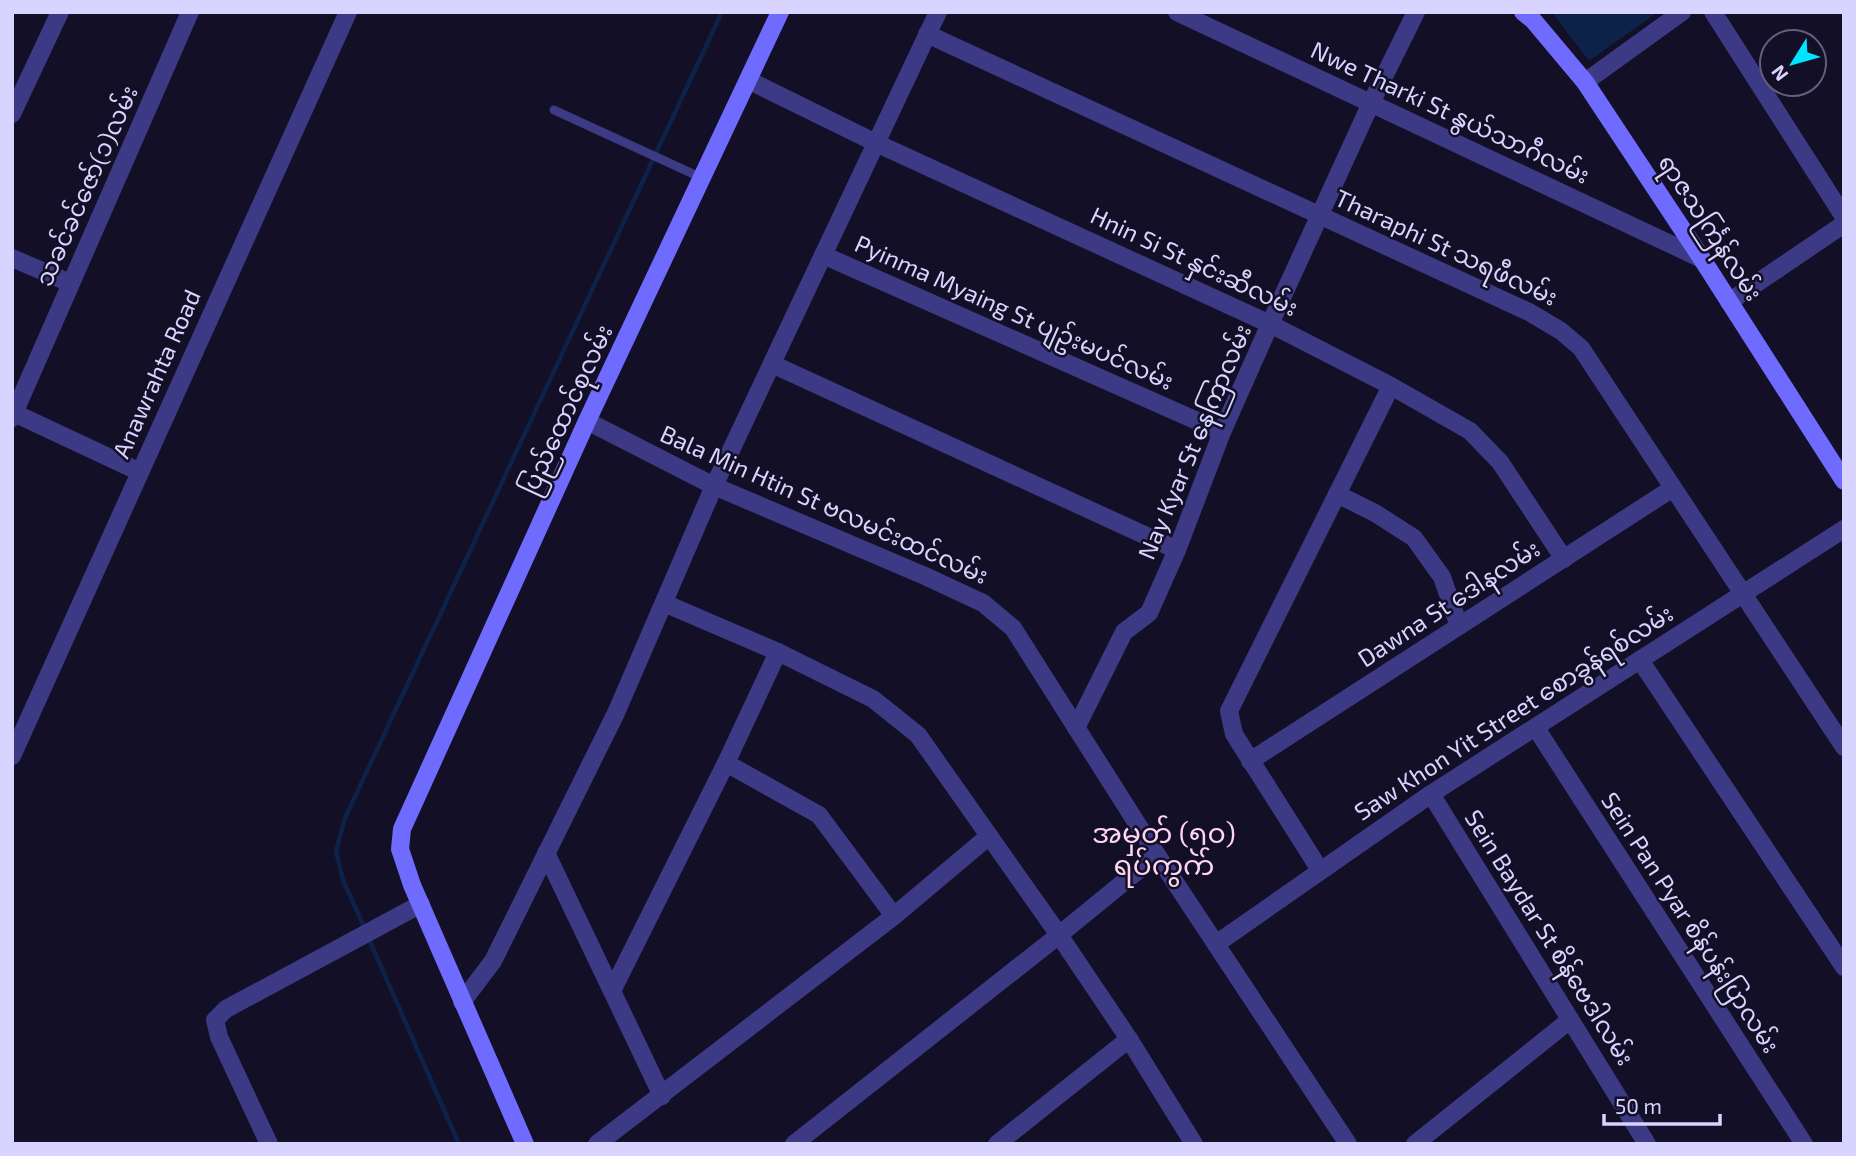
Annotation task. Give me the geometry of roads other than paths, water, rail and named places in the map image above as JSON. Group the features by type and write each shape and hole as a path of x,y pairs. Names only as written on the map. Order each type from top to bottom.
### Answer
{"main road":[{"name":"ပြည်ထောင်စုလမ်း","path":"421,904 400,849 402,829 587,421 780,12"},
{"name":"ရာဇသင်္ကြန်လမ်း","path":"1523,12 1533,20 1585,82 1844,481"},
{"path":"421,904 525,1144"}],"street":[{"path":"12,114 60,12"},
{"name":"သခင်ခင်ဇော်(၁)လမ်း","path":"13,415 190,12"},
{"name":"Anawrahta Road","path":"12,756 348,12"},
{"path":"462,1002 493,961 616,713 714,486 938,12"},
{"name":"Nwe Tharki St နွယ်သာဂီလမ်း","path":"1177,12 1702,259"},
{"name":"Nay Kyar St နေကြာလမ်း","path":"1076,728 1124,632 1149,613 1177,550 1222,432 1371,103 1416,12"},
{"path":"1585,82 1682,12"},
{"path":"1713,12 1844,217"},
{"name":"Tharaphi St သရဖီလမ်း","path":"927,34 1529,312 1561,331 1581,348 1844,747"},
{"name":"Hnin Si St နှင်းဆီလမ်း","path":"748,80 876,143 1270,324 1391,386 1470,431 1500,462 1564,559"},
{"path":"1729,302 1844,224"},
{"name":"Pyinma Myaing St ပျဥ်းမပင်လမ်း","path":"823,255 1222,432"},
{"path":"12,258 70,283"},
{"path":"772,364 1177,550"},
{"path":"1320,870 1234,734 1228,711 1391,386"},
{"path":"13,415 139,472"},
{"name":"Bala Min Htin St ဗလမင်းထင်လမ်း","path":"587,421 714,486 983,603 1013,628 1157,855 1348,1144"},
{"name":"Dawna St ဒေါနလမ်း","path":"1250,761 1673,488"},
{"path":"1337,494 1375,513 1414,538 1442,578 1460,626"},
{"name":"Saw Khon Yit Street စောခွန်ရစ်လမ်း","path":"1216,944 1431,794 1844,529"},
{"path":"664,603 778,652 873,699 918,735 1129,1039 1192,1143"},
{"path":"612,992 778,652"},
{"path":"1640,660 1844,967"},
{"name":"Sein Pan Pyar စိန်ပန်းပြာလမ်း","path":"1536,728 1804,1144"},
{"path":"726,763 820,815 894,916"},
{"name":"Sein Baydar St စိန်ဗေဒါလမ်း","path":"1431,794 1647,1144"},
{"path":"597,1144 894,916 989,836"},
{"path":"546,853 662,1096"},
{"path":"794,1144 1157,855"},
{"path":"269,1144 219,1037 215,1020 226,1009 421,904"},
{"path":"1415,1144 1570,1020"},
{"path":"997,1144 1129,1039"}],"lane":[{"path":"554,110 702,178"}],"water":[{"path":"1552,12 1658,12 1589,61"}],"waterway":[{"path":"365,929 343,880 336,851 345,818 722,12"},
{"path":"368,937 459,1144"}],"district":[{"name":"အမှတ် (၅၀) ရပ်ကွက်","path":"1164,849"}]}
